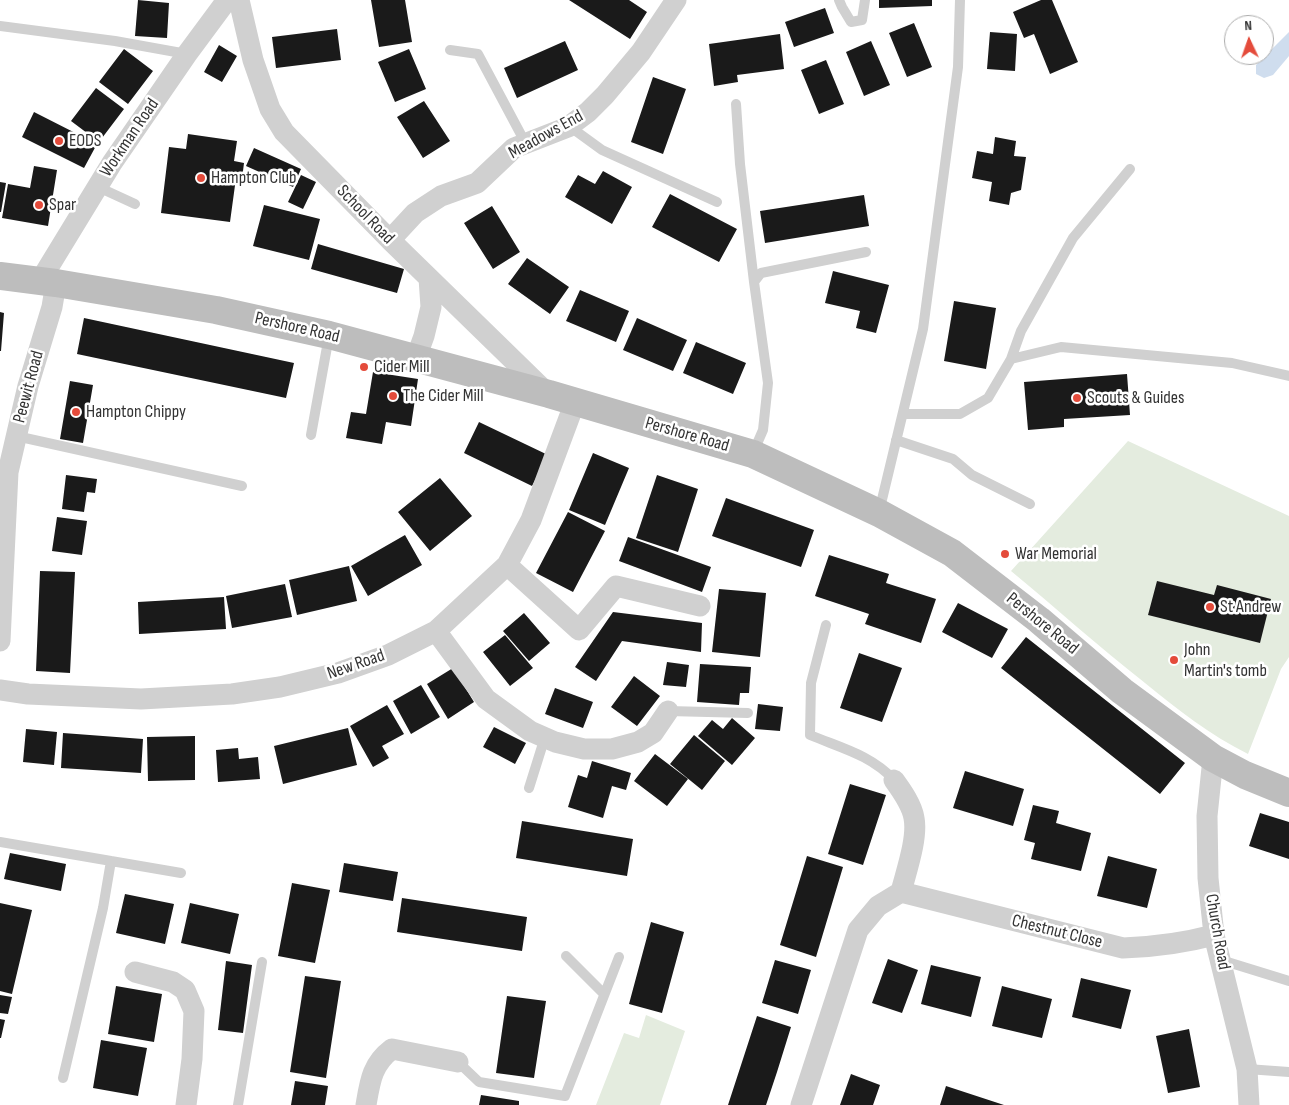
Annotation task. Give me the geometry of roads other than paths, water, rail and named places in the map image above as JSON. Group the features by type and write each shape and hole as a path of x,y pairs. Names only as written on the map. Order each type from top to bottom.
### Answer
{"main road":[{"name":"Pershore Road","path":"0,276 48,282 216,310 329,335 549,394 753,454 879,513 952,553 1039,620 1122,691 1213,758 1245,775 1289,793"}],"street":[{"name":"Workman Road","path":"48,282 98,187 187,54 227,0"},
{"name":"School Road","path":"239,0 253,60 270,109 284,132 390,240 549,394"},
{"name":"Meadows End","path":"390,240 415,213 442,196 477,183 514,148 569,126 588,112 635,60 676,0"},
{"path":"416,358 431,307 429,278"},
{"name":"Peewit Road","path":"0,641 4,472 52,307 48,282"},
{"name":"New Road","path":"0,690 28,694 141,699 232,694 280,687 338,673 388,655 436,631 507,565 531,520 575,402"},
{"path":"507,565 579,630 616,586 700,606"},
{"path":"436,631 486,699 530,731 555,742 584,749 612,749 638,742 653,733 668,711"},
{"name":"Church Road","path":"1213,758 1207,816 1208,878 1214,935 1247,1068 1249,1105"},
{"path":"801,1105 858,930 878,906 901,892 913,842 914,818 905,796 894,780"},
{"name":"Chestnut Close","path":"901,892 1123,948 1190,942 1214,935"},
{"path":"135,972 172,982 185,990 194,1011 192,1059 186,1105"},
{"path":"366,1105 370,1080 381,1057 392,1049 458,1062"}],"lane":[{"path":"839,0 852,22 862,20 865,0"},
{"path":"879,513 923,329 958,67 960,0"},
{"path":"0,26 115,41 187,54"},
{"path":"450,50 478,54 526,144"},
{"path":"736,104 740,164 768,383 763,430 753,454"},
{"path":"569,126 602,150 717,202"},
{"path":"904,414 960,414 988,398 1011,359 1021,332 1073,238 1130,169"},
{"path":"98,187 135,204"},
{"path":"754,282 761,273 866,252"},
{"path":"311,435 329,335"},
{"path":"1011,359 1061,347 1232,363 1289,376"},
{"path":"16,436 242,486"},
{"path":"896,440 953,459 972,475 1030,504"},
{"path":"826,625 812,683 810,735 870,760 883,768 894,780"},
{"path":"668,711 748,713"},
{"path":"529,788 545,737"},
{"path":"0,842 181,873"},
{"path":"63,1078 103,908 111,861"},
{"path":"566,956 604,994"},
{"path":"458,1062 479,1082 565,1096 619,957"},
{"path":"1221,960 1289,981"},
{"path":"238,1105 262,962"},
{"path":"1247,1068 1289,1072"}],"water":[{"path":"1289,32 1289,56 1273,75 1264,78 1256,74 1256,65 1274,65 1274,47"}],"place":[{"name":"EODS","path":"59,141"},
{"name":"Hampton Club","path":"201,178"},
{"name":"Spar","path":"39,205"},
{"name":"Cider Mill","path":"364,367"},
{"name":"The Cider Mill","path":"393,396"},
{"name":"Scouts & Guides","path":"1077,398"},
{"name":"Hampton Chippy","path":"76,412"},
{"name":"War Memorial","path":"1005,554"},
{"name":"St Andrew","path":"1210,607"},
{"name":"John Martin's tomb","path":"1174,660"}]}
